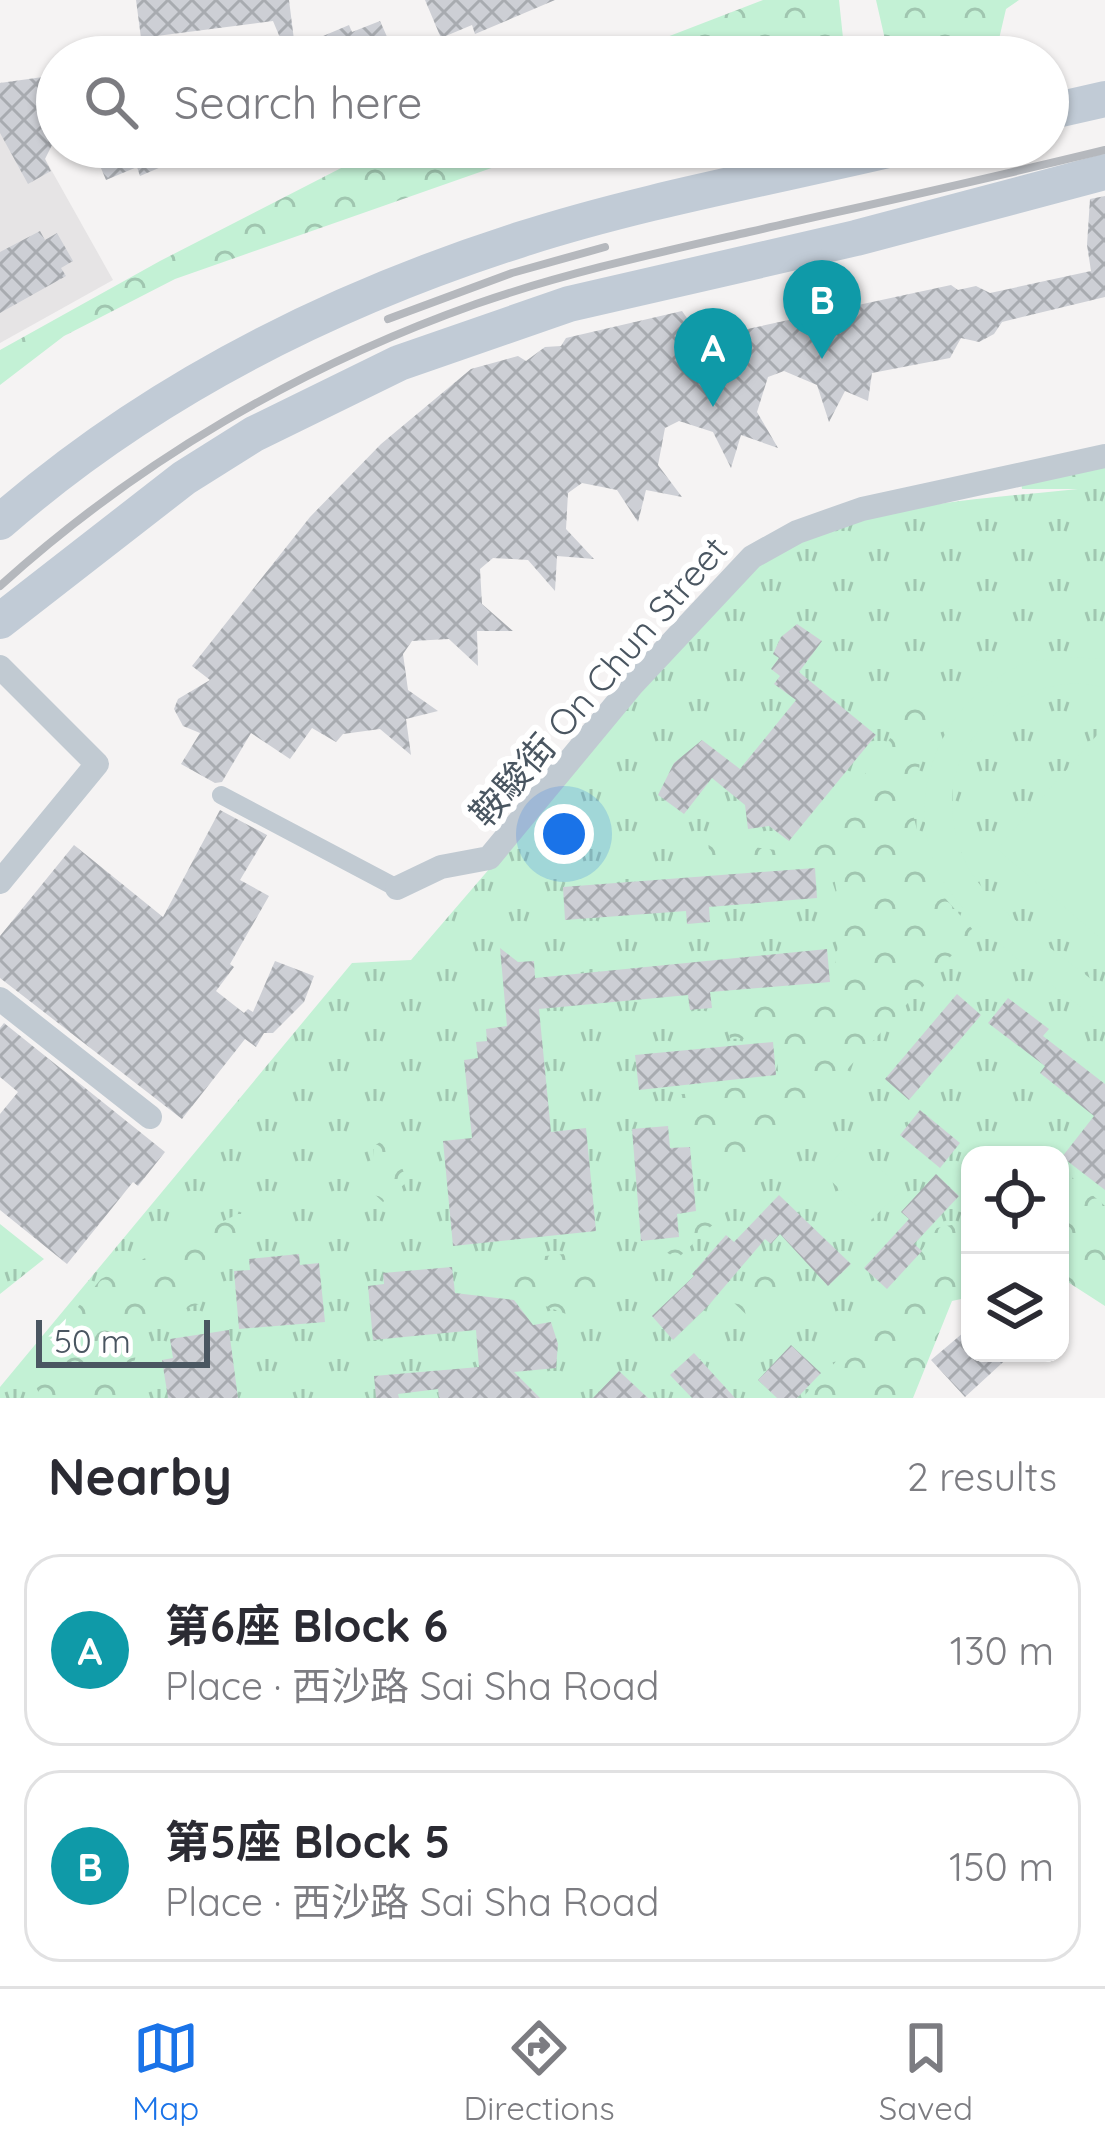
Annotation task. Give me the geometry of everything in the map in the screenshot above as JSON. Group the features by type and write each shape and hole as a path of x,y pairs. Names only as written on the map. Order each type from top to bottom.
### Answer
{"main road":[{"path":"1069,107 1105,99"},
{"path":"0,522 35,491 170,395 252,349 408,278 523,239 815,168"},
{"path":"0,621 184,478 271,425 399,363 569,304 856,238 1105,172"},
{"path":"0,505 35,491"}],"street":[{"name":"鞍駿街 On Chun Street","path":"397,888 441,867 489,858 632,685 752,557 797,532 862,508 1105,456"},
{"path":"0,667 98,764 0,883"},
{"path":"221,795 397,888"},
{"path":"0,999 150,1118"}],"shaded area":[{"path":"0,83 36,143 36,168 50,168 113,280 0,343"}],"green space":[{"path":"763,0 839,0 843,36 670,36"},
{"path":"876,0 1019,0 1006,9 1000,36 884,36"},
{"path":"341,168 491,168 175,279 64,336 0,385 0,350"},
{"path":"1105,446 1105,489 1022,489 1019,467"},
{"path":"1105,486 1105,1263 1069,1230 1069,1146 961,1146 961,1248 825,1398 0,1398 0,1387 352,963 411,960 742,575 832,528 933,505"},
{"path":"1069,657 1105,659 1105,688 1083,684 1037,690 996,713 966,748 957,769 953,819 963,856 978,883 1011,916 1105,990 1105,1026 972,918 937,869 927,836 925,801 931,767 965,706 991,682 1023,664"},
{"path":"907,682 957,706 920,760 914,818 930,881 974,931 750,1175 678,1135 675,1095 779,1082 775,1037 730,1039 725,998 831,989 842,920 831,862 711,871 708,841 791,852 860,781 891,737"},
{"path":"1105,726 1105,942 997,849"},
{"path":"391,1135 407,1182 383,1202 370,1190 374,1146"},
{"path":"852,1141 902,1190 871,1220 822,1172"},
{"path":"1069,1175 1105,1206 1105,1306 1069,1283"},
{"path":"711,1201 729,1209 677,1259 663,1250"},
{"path":"288,1213 206,1254 199,1304 144,1322 129,1384 144,1398 42,1398 26,1370 101,1279 238,1214"},
{"path":"961,1223 961,1299 952,1301 913,1398 802,1398 870,1325 937,1228"},
{"path":"0,1224 44,1259 0,1294"},
{"path":"601,1250 608,1299 566,1314 494,1286 462,1265"},
{"path":"756,1259 777,1261 784,1312 752,1320 732,1301"}],"building":[{"path":"136,0 289,0 294,36 279,36 273,21 141,36"},
{"path":"425,0 555,0 475,34 472,25 440,36"},
{"path":"380,21 387,36 323,36 349,25 352,32"},
{"path":"36,78 36,168 51,171 28,184 0,133 0,83"},
{"path":"101,168 135,168 106,180"},
{"path":"1105,196 1105,297 1002,322 994,334 979,342 961,338 950,358 872,373 868,401 845,391 829,422 817,385 784,371 768,377 757,412 778,448 741,435 731,468 713,432 679,421 665,428 658,465 682,497 646,490 638,522 617,490 582,483 568,493 566,529 594,559 557,556 555,591 528,560 493,558 480,569 482,604 513,631 477,631 478,666 449,639 412,641 403,654 408,690 438,711 406,719 411,755 380,729 343,734 336,742 312,728 290,759 251,733 222,782 215,783 181,764 200,733 183,726 174,709 178,699 210,680 192,666 310,517 381,444 471,369 518,356 526,361 545,347 561,346 566,338 682,311 696,331 702,329 721,349 738,331 951,285 958,290 976,286 990,293 1091,271 1087,245 1090,199"},
{"path":"40,231 45,240 57,233 73,261 61,268 66,276 0,313 0,252"},
{"path":"797,624 822,641 799,672 876,735 789,841 769,826 748,829 745,805 712,778 684,814 658,795 674,763 702,740 740,769 796,700 774,684 780,676 771,669 779,658 773,654 781,637"},
{"path":"220,810 267,835 240,880 269,896 230,964 234,967 216,991 244,1013 253,1012 275,961 314,976 304,1002 273,1033 264,1033 256,1047 245,1039 182,1119 0,978 0,936 74,845 163,917"},
{"path":"815,868 817,898 709,907 710,922 687,924 686,911 565,920 563,887"},
{"path":"500,948 518,962 534,961 535,978 827,949 830,982 710,992 712,1008 690,1010 688,995 539,1009 551,1132 586,1128 596,1231 453,1246 443,1141 472,1138 464,1060 478,1058 476,1042 487,1041 486,1029 507,1026"},
{"path":"957,994 981,1015 909,1100 885,1079"},
{"path":"1008,998 1049,1029 1043,1036 1105,1084 1105,1190 1069,1162 1069,1148 1094,1116 1040,1073 1045,1066 988,1023"},
{"path":"4,1023 165,1152 138,1186 133,1182 67,1264 0,1210 0,1114 18,1092 0,1077 0,1028"},
{"path":"773,1042 776,1075 639,1090 635,1055"},
{"path":"920,1110 960,1143 940,1168 900,1135"},
{"path":"668,1126 670,1148 690,1147 696,1211 677,1214 679,1237 641,1241 632,1129"},
{"path":"936,1174 959,1196 914,1244 922,1251 887,1289 864,1268 909,1219 901,1212"},
{"path":"779,1195 851,1264 828,1286 780,1234 771,1244 765,1239 673,1340 652,1316 694,1276 726,1235 734,1242"},
{"path":"299,1254 300,1265 319,1263 325,1322 239,1329 234,1271 250,1270 249,1259"},
{"path":"452,1267 455,1293 514,1300 533,1325 551,1322 558,1344 556,1368 514,1372 540,1398 439,1398 438,1389 376,1398 374,1376 479,1367 476,1330 373,1340 368,1286 384,1284 383,1273"},
{"path":"229,1330 238,1398 168,1398 162,1360 173,1358 170,1339"},
{"path":"961,1335 961,1362 1003,1362 965,1397 931,1360"},
{"path":"791,1345 821,1373 797,1398 777,1398 758,1380"},
{"path":"694,1353 735,1398 692,1398 670,1375"},
{"path":"619,1371 648,1398 593,1398"}],"railway":[{"path":"1069,158 1105,150"},
{"path":"0,586 108,498 224,421 411,329 476,304 611,264 1027,168"},
{"path":"388,319 512,273 605,247"}],"place":[{"name":"第5座 Block 5","path":"822,359"},
{"name":"第6座 Block 6","path":"713,407"}]}
